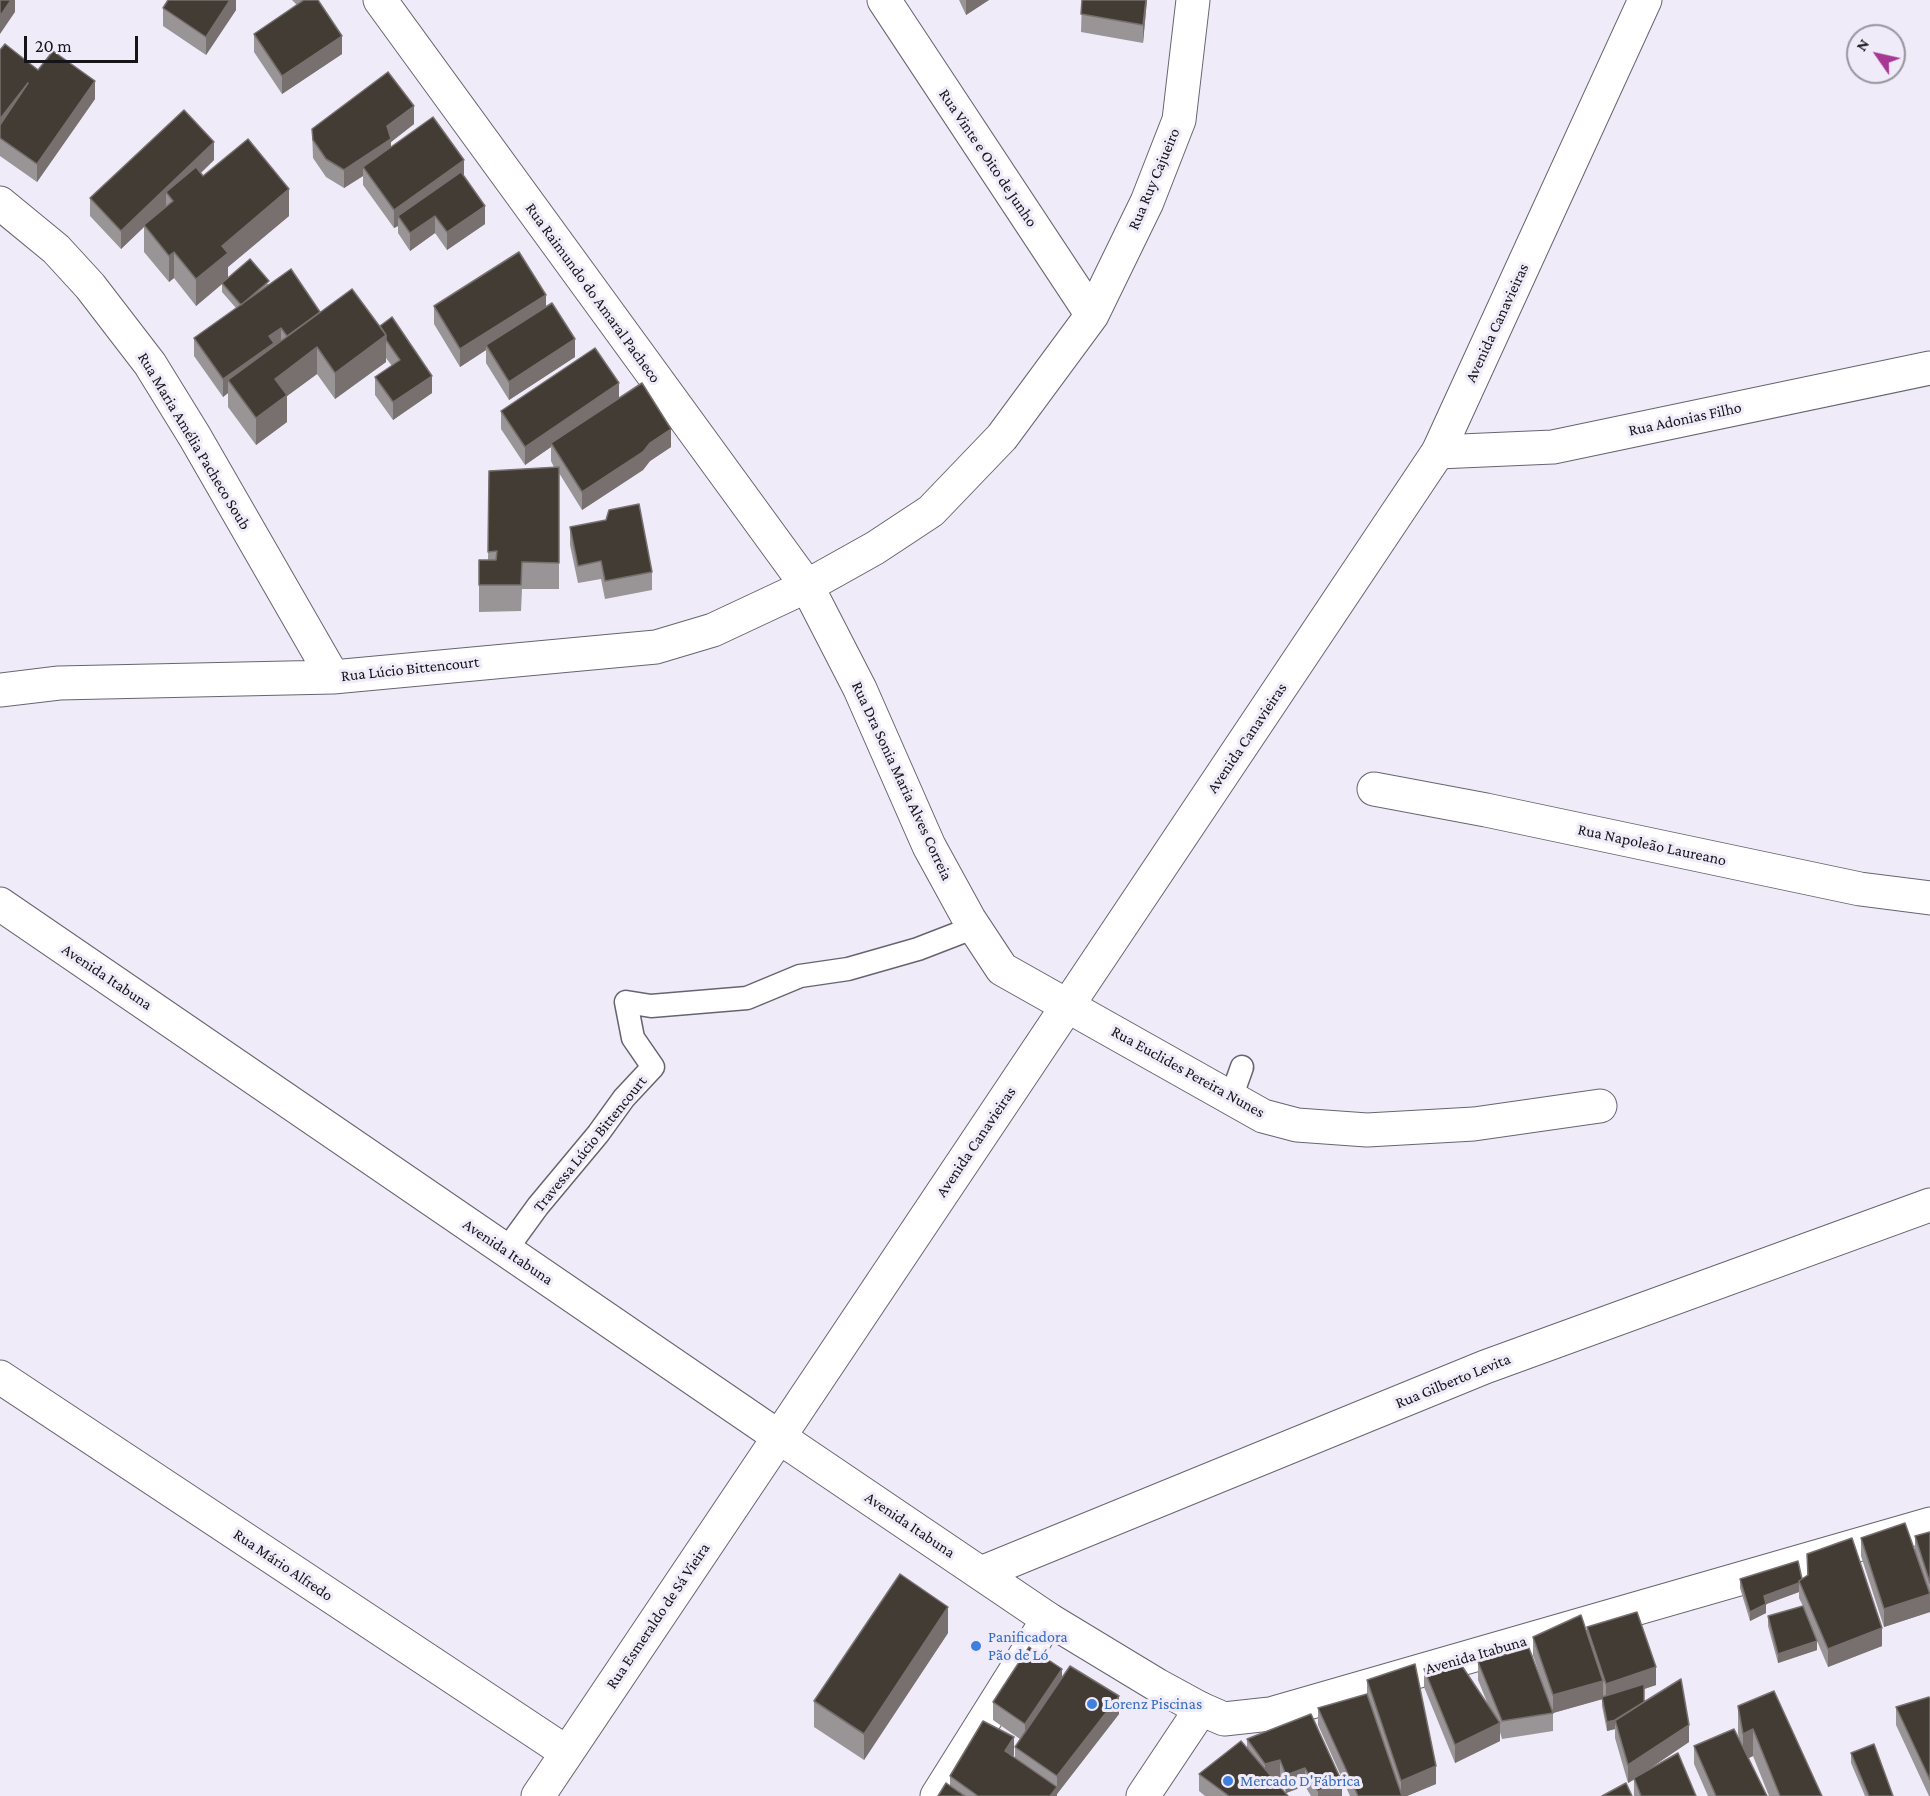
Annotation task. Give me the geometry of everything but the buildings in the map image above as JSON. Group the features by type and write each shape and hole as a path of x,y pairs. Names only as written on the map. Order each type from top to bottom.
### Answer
{"street":[{"name":"Rua Raimundo do Amaral Pacheco","path":"380,0 807,586"},
{"name":"Rua Vinte e Oito de Junho","path":"884,0 1092,315"},
{"name":"Rua Ruy Cajueiro","path":"807,586 875,548 931,511 1002,437 1092,315 1147,202 1179,120 1193,0"},
{"name":"Avenida Canavieiras","path":"779,1437 1438,452 1645,0"},
{"name":"Rua Maria Amélia Pacheco Soub","path":"0,203 56,249 90,286 150,363 333,677"},
{"name":"Rua Adonias Filho","path":"1438,452 1553,447 1930,368"},
{"name":"Rua Lúcio Bittencourt","path":"0,690 59,683 333,677 656,647 714,630 807,586"},
{"name":"Rua Dra Sonia Maria Alves Correia","path":"807,586 860,689 929,846 975,927 1002,969 1067,1005"},
{"name":"Rua Napoleão Laureano","path":"1374,789 1486,810 1860,889 1930,898"},
{"name":"Avenida Itabuna","path":"0,904 1048,1619 1201,1709 1224,1719 1270,1714 1930,1524"},
{"name":"Rua Euclides Pereira Nunes","path":"1067,1005 1263,1116 1297,1125 1367,1130 1474,1124 1600,1106"},
{"name":"Rua Gilberto Levita","path":"981,1573 1485,1367 1930,1205"},
{"name":"Rua Mário Alfredo","path":"0,1377 566,1752"},
{"name":"Rua Esmeraldo de Sá Vieira","path":"538,1796 779,1437"},
{"path":"937,1796 1048,1619"},
{"path":"1143,1796 1201,1709"}],"lane":[{"name":"Travessa Lúcio Bittencourt","path":"506,1250 624,1098 653,1067 633,1038 626,1002 651,1006 747,998 800,976 848,969 918,949 975,927"},
{"path":"1231,1098 1242,1067"}],"place":[{"name":"Panificadora Pão de Ló","path":"976,1646"},
{"name":"Lorenz Piscinas","path":"1092,1704"},
{"name":"Mercado D'Fábrica","path":"1228,1781"}]}
